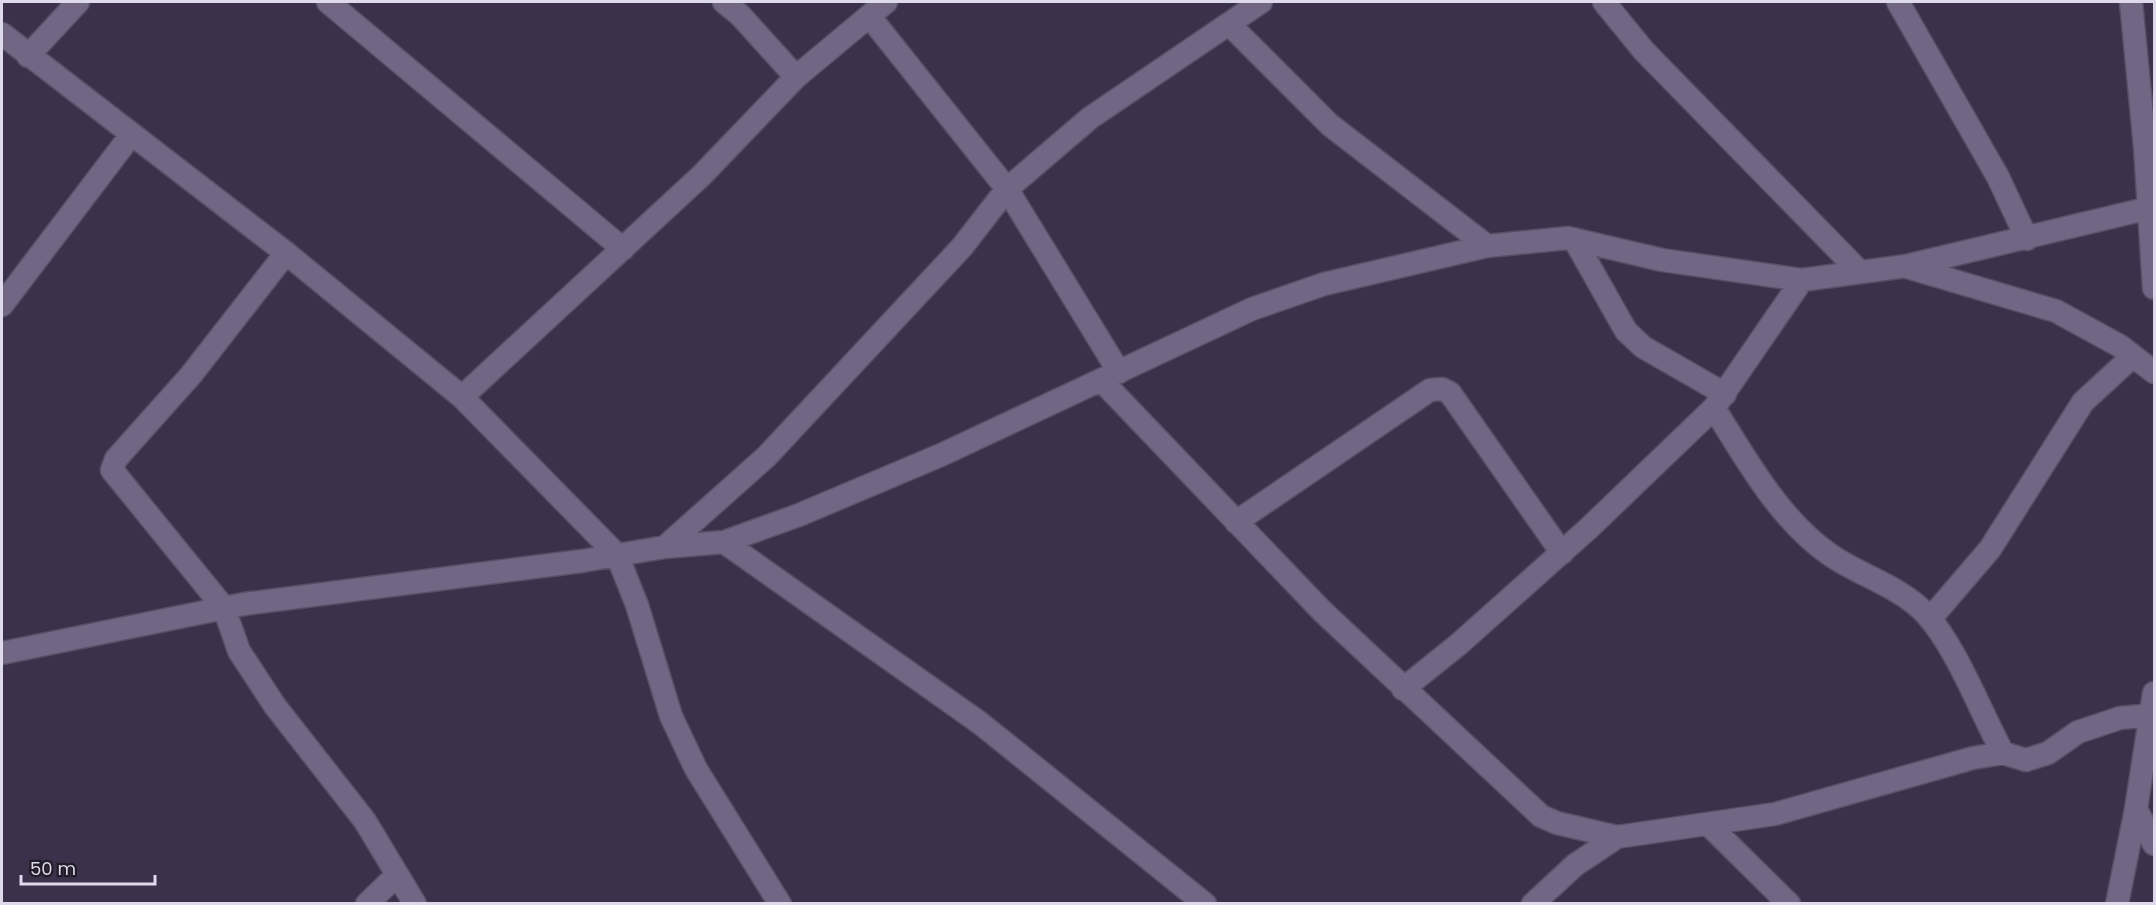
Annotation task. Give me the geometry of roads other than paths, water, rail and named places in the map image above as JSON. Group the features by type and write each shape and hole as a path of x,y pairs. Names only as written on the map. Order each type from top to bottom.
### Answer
{"street":[{"path":"28,56 78,2"},
{"path":"328,2 623,249"},
{"path":"1604,2 1644,51 1860,272"},
{"path":"1898,2 1998,177 2027,239"},
{"path":"2131,2 2150,145 2154,288"},
{"path":"665,547 767,456 962,247 1007,189 1090,118 1230,25 1249,5"},
{"path":"740,6 796,77"},
{"path":"462,397 702,175 796,77 878,9 1007,189 1110,376 1236,522 1322,611 1541,816 1557,823 1617,837 1775,814 1887,781 2002,753 2026,760 2048,753 2078,732 2153,704"},
{"path":"1230,25 1330,125 1487,246"},
{"path":"2,34 285,253 462,397 616,555 637,605 671,716 686,748 696,769 780,903"},
{"path":"2,305 10,277 131,135"},
{"path":"2,653 224,608 665,547 724,542 799,515 930,460 1252,309 1324,284 1487,246 1574,239 1662,260 1802,280 1906,266 2151,208"},
{"path":"1574,239 1626,331 1643,347 1719,401 1765,487 1809,538 1846,565 1909,598 1930,619 1950,650 2002,753"},
{"path":"285,253 191,375 112,464 114,474 224,608 239,651 275,706 365,821 415,903"},
{"path":"1906,266 2056,310 2133,356 2154,372"},
{"path":"1403,689 1459,644 1562,553 1719,401 1802,280"},
{"path":"1930,619 1990,549 2083,402 2133,356"},
{"path":"1236,522 1430,390 1442,389 1450,393 1562,553"},
{"path":"724,542 980,723 1205,903"},
{"path":"2117,903 2136,809 2153,704"},
{"path":"2136,809 2154,844"},
{"path":"1708,824 1789,903"},
{"path":"1533,903 1575,865 1617,837"},
{"path":"367,903 397,875"}]}
